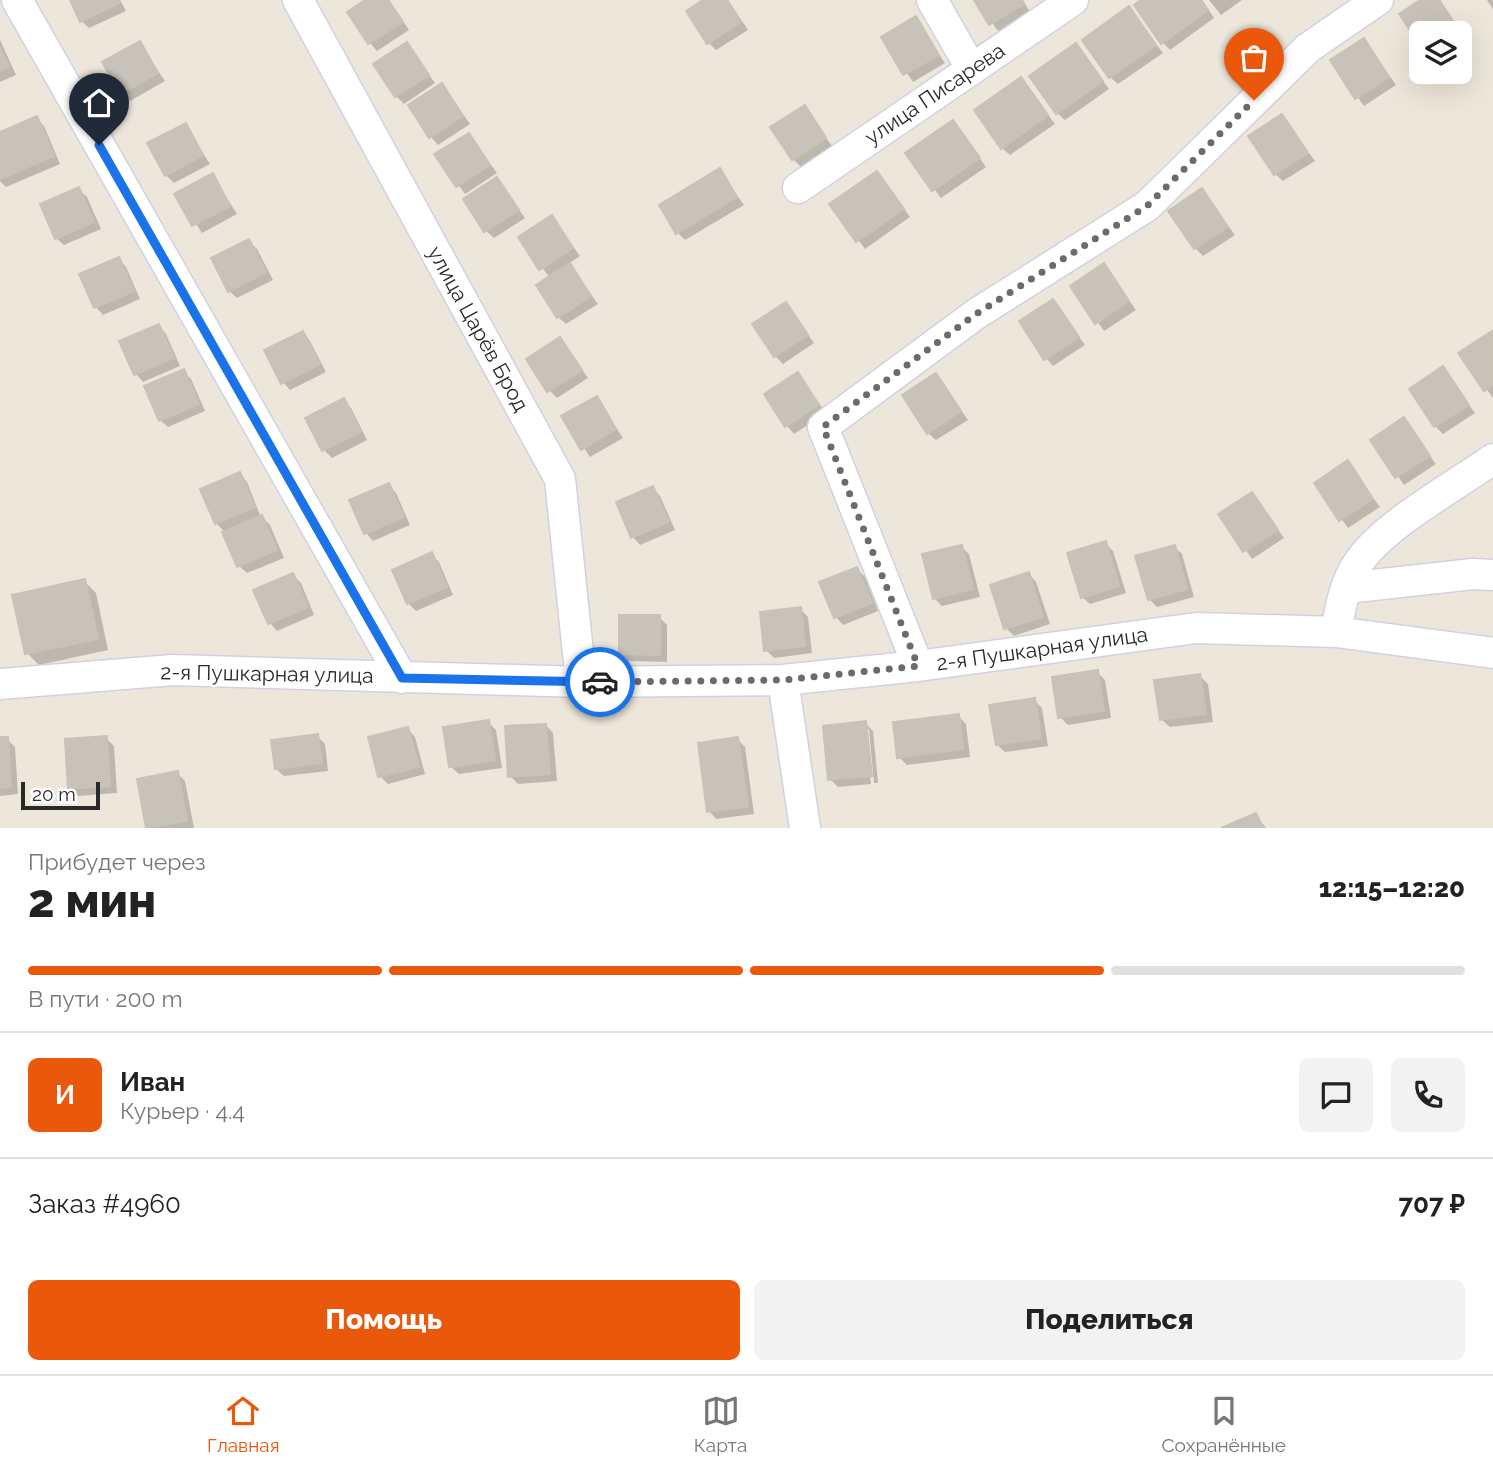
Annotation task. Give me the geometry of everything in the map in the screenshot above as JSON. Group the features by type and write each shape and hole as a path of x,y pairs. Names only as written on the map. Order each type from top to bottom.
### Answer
{"street":[{"path":"17,0 402,678"},
{"name":"улица Царёв Брод","path":"298,0 560,479 581,682"},
{"path":"932,0 971,68"},
{"name":"улица Писарева","path":"798,188 1073,0"},
{"path":"918,666 823,427 976,314 1147,206 1308,48 1378,0"},
{"path":"1493,459 1371,546 1356,566 1346,588 1336,632 1493,653"},
{"path":"1346,588 1473,574 1493,575"},
{"name":"2-я Пушкарная улица","path":"0,684 173,670 581,682 783,680 918,666 1196,628 1336,632"},
{"path":"783,680 805,828"}],"building":[{"path":"70,0 118,0 119,3 80,22"},
{"path":"365,0 388,0 403,22 368,44 347,12"},
{"path":"703,0 727,0 741,22 707,44 686,11"},
{"path":"974,0 1021,0 1024,4 989,25"},
{"path":"1141,0 1201,0 1208,10 1161,44 1134,5"},
{"path":"1420,0 1439,0 1453,21 1409,21 1409,29 1399,14"},
{"path":"1129,6 1156,45 1109,78 1082,40"},
{"path":"916,16 939,55 903,75 881,37"},
{"path":"1364,38 1389,77 1355,99 1330,60"},
{"path":"140,41 158,73 121,94 102,62"},
{"path":"407,42 429,75 395,97 373,64"},
{"path":"1076,43 1103,81 1056,114 1029,76"},
{"path":"0,47 9,67 0,71"},
{"path":"1021,77 1048,115 1001,149 974,110"},
{"path":"442,83 463,116 429,138 408,105"},
{"path":"805,105 826,138 792,160 770,127"},
{"path":"1282,114 1308,153 1274,175 1248,136"},
{"path":"37,116 54,156 0,179 0,132"},
{"path":"953,120 980,158 932,191 905,153"},
{"path":"186,123 203,155 165,176 147,143"},
{"path":"469,133 490,165 456,187 434,154"},
{"path":"720,168 737,197 676,234 659,205"},
{"path":"877,171 904,209 856,242 829,204"},
{"path":"213,173 230,206 192,226 174,194"},
{"path":"497,177 519,210 484,232 463,199"},
{"path":"79,187 94,222 55,239 40,204"},
{"path":"1202,188 1228,227 1194,249 1168,211"},
{"path":"552,215 573,248 539,270 518,237"},
{"path":"249,239 266,272 228,292 211,258"},
{"path":"119,257 134,291 94,308 79,274"},
{"path":"570,263 591,296 557,318 536,285"},
{"path":"1104,263 1129,301 1095,324 1070,286"},
{"path":"1053,299 1079,337 1044,360 1019,321"},
{"path":"786,302 808,335 774,357 752,324"},
{"path":"159,324 174,358 134,375 119,341"},
{"path":"303,331 320,364 281,384 264,350"},
{"path":"1492,331 1493,385 1484,391 1458,353"},
{"path":"560,337 582,370 547,392 526,359"},
{"path":"1443,366 1469,405 1434,427 1409,389"},
{"path":"184,369 199,404 159,421 144,386"},
{"path":"798,372 819,405 785,427 764,394"},
{"path":"936,373 961,411 927,434 902,395"},
{"path":"597,396 616,429 581,450 561,416"},
{"path":"344,398 361,432 322,451 305,418"},
{"path":"1404,417 1430,456 1395,478 1370,440"},
{"path":"1348,460 1373,499 1339,521 1314,483"},
{"path":"240,472 255,507 215,524 200,489"},
{"path":"389,483 404,517 364,534 349,500"},
{"path":"653,486 669,522 631,538 616,502"},
{"path":"1252,492 1278,530 1243,552 1218,514"},
{"path":"262,515 277,550 237,567 222,532"},
{"path":"1106,541 1119,586 1081,598 1067,553"},
{"path":"962,545 973,589 933,599 922,554"},
{"path":"1175,545 1187,589 1148,600 1135,556"},
{"path":"432,552 447,587 407,604 392,570"},
{"path":"857,567 872,603 834,618 819,582"},
{"path":"1029,572 1043,617 1004,629 990,585"},
{"path":"293,573 308,607 268,624 253,590"},
{"path":"85,579 98,639 25,654 12,595"},
{"path":"801,607 805,646 764,651 760,612"},
{"path":"619,615 660,615 660,655 619,654"},
{"path":"1098,670 1104,711 1058,718 1052,677"},
{"path":"1200,674 1206,714 1160,720 1154,680"},
{"path":"1035,698 1041,738 996,745 989,705"},
{"path":"959,714 963,749 897,758 893,722"},
{"path":"489,720 495,760 449,767 443,727"},
{"path":"866,721 872,776 828,780 823,726"},
{"path":"546,724 550,774 508,777 505,726"},
{"path":"408,727 419,767 378,777 368,737"},
{"path":"318,734 322,763 275,769 271,740"},
{"path":"107,736 110,786 68,789 65,739"},
{"path":"0,737 8,737 11,787 0,788"},
{"path":"738,737 748,807 707,812 698,743"},
{"path":"178,771 187,821 146,828 137,779"},
{"path":"1256,813 1263,828 1221,828"}],"way so far":[{"path":"600,682 783,680 918,666 823,427 976,314 1147,206 1254,100"}],"route":[{"path":"99,145 402,678 600,682"}]}
